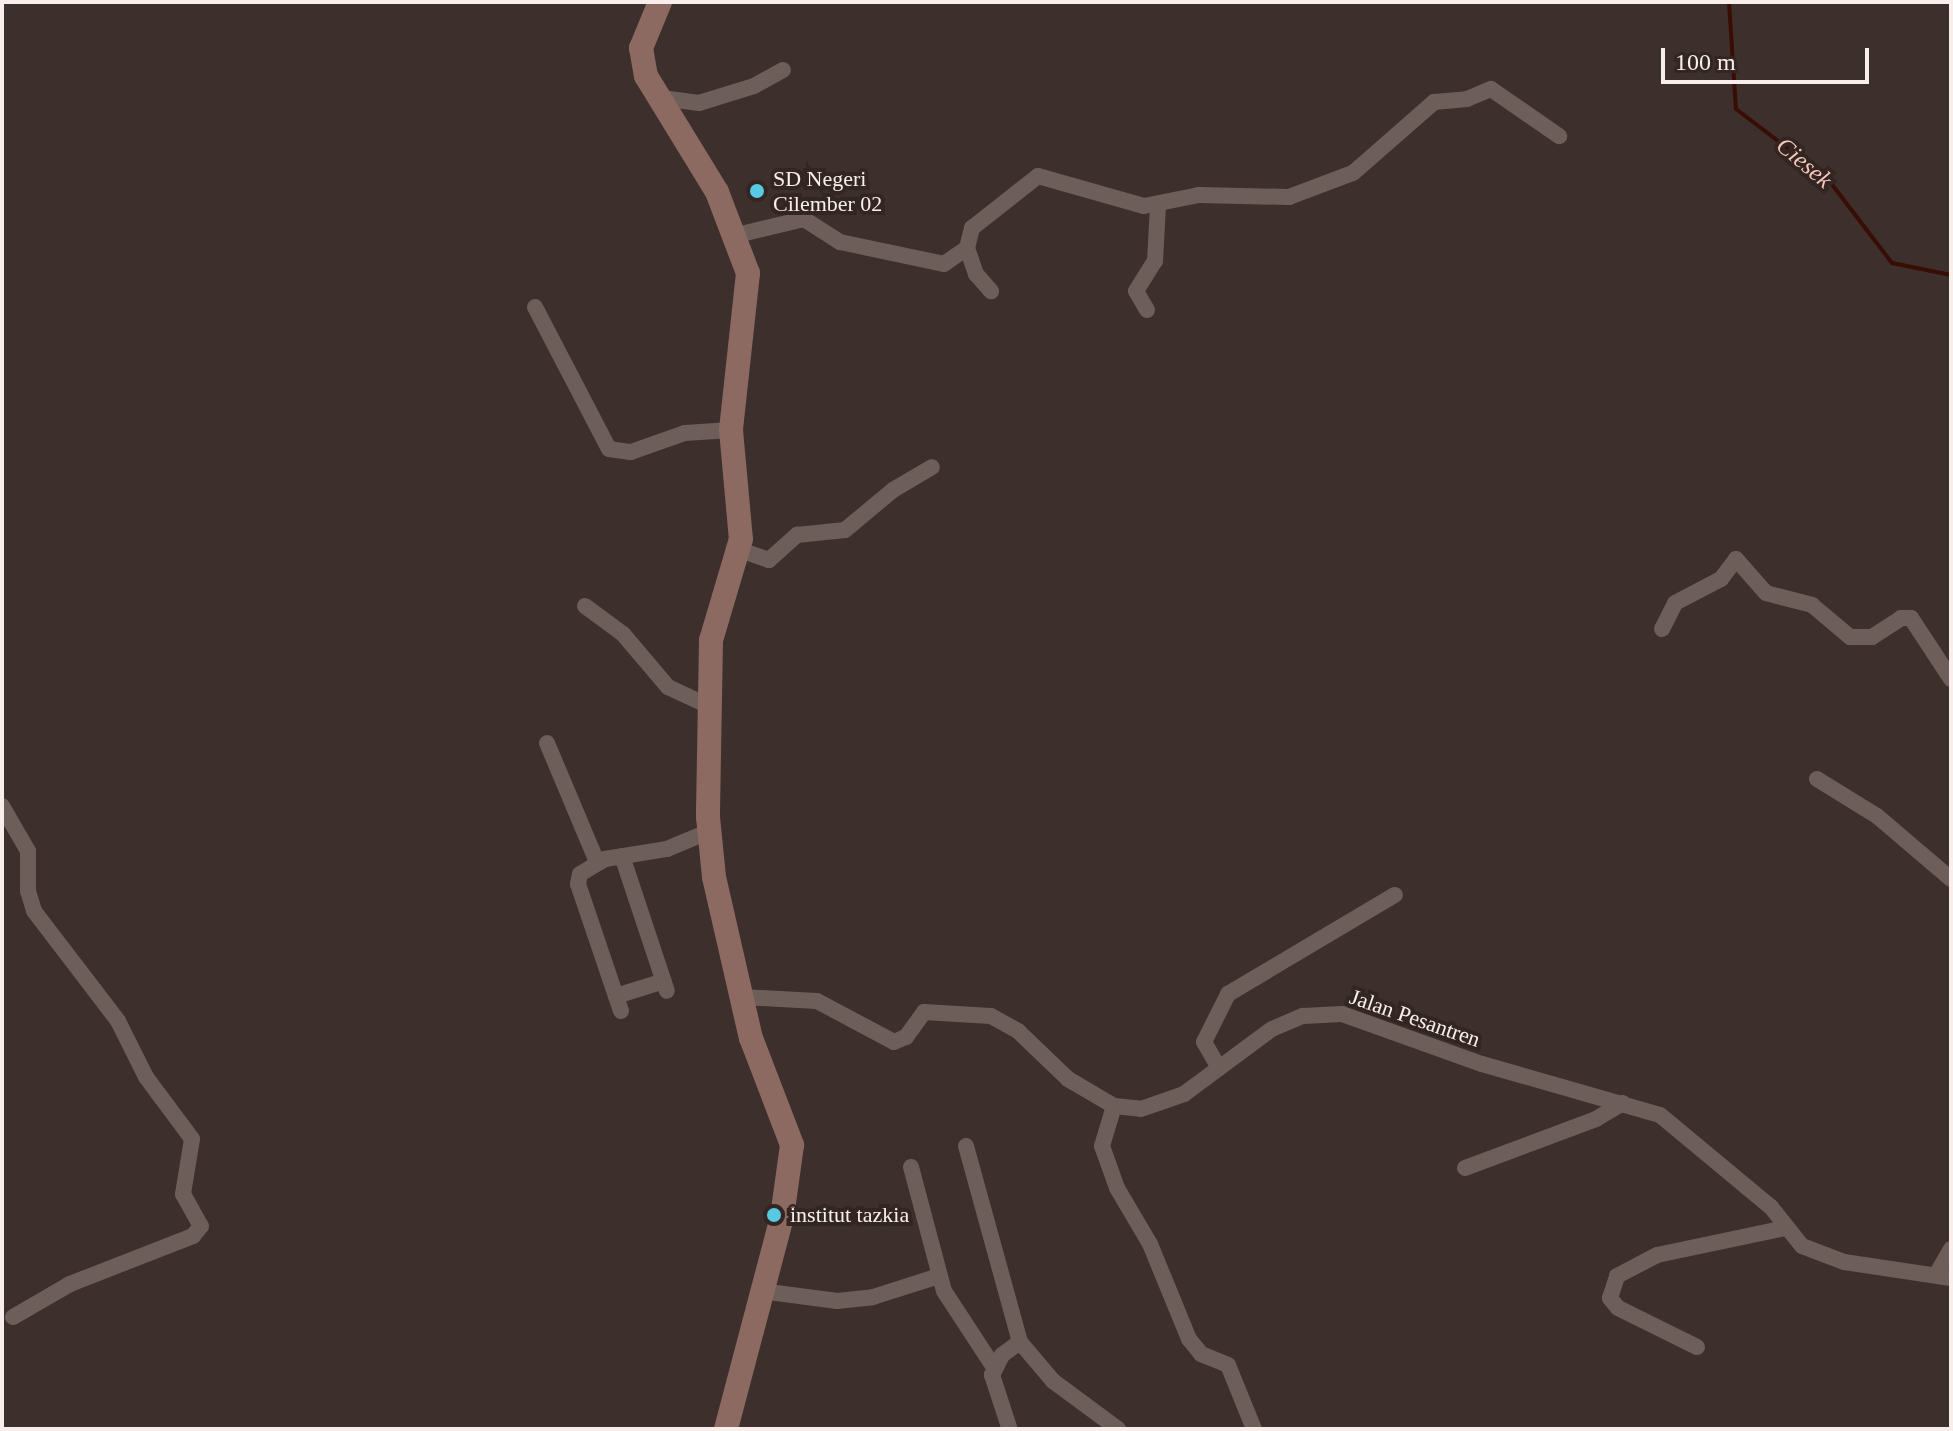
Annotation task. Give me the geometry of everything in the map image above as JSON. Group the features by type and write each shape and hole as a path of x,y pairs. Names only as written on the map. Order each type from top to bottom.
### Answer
{"street":[{"path":"660,2 641,48 655,97 706,170 737,235 748,281 731,430 740,550 712,632 710,831 741,997 760,1066 792,1145 782,1217 726,1429"},
{"path":"655,97 699,103 754,86 783,70"},
{"path":"991,291 976,274 967,248 972,228 1038,176 1144,206 1158,206 1199,195 1289,197 1319,190 1363,165 1425,107 1491,89 1559,136"},
{"path":"1147,310 1136,291 1155,261 1158,206"},
{"path":"737,235 799,218 840,242 935,264 949,263 967,248"},
{"path":"535,307 609,449 631,452 685,433 731,430"},
{"path":"740,550 769,560 797,535 845,530 893,490 932,467"},
{"path":"1662,629 1675,603 1716,582 1736,559 1766,593 1812,605 1847,636 1868,638 1901,618 1911,618 1951,679"},
{"path":"585,606 623,634 668,687 709,706"},
{"path":"547,743 597,862"},
{"path":"1817,779 1877,816 1951,879"},
{"path":"2,806 28,851 28,891 34,911 118,1021 146,1077 189,1133 192,1151 183,1194 201,1226 193,1236 70,1284 13,1317"},
{"path":"622,856 665,986 618,1004 578,884 580,874 597,862 622,856 667,849 710,831"},
{"path":"1219,1068 1204,1042 1228,994 1395,895"},
{"path":"741,997 817,1001 894,1042 906,1037 924,1012 991,1016 1018,1031 1064,1076 1114,1106 1102,1136 1117,1188 1150,1244 1189,1339 1201,1354 1228,1365 1254,1429"},
{"name":"Jalan Pesantren","path":"1114,1106 1141,1109 1164,1104 1272,1029 1303,1016 1332,1013 1406,1033 1482,1064 1660,1115 1771,1207 1802,1246 1844,1262 1944,1276"},
{"path":"1465,1168 1596,1119 1623,1103"},
{"path":"966,1146 1020,1342 1053,1381 1118,1429"},
{"path":"911,1167 939,1276 963,1326 993,1366 993,1385 1009,1427"},
{"path":"1697,1347 1618,1308 1610,1298 1617,1276 1657,1255 1785,1228"},
{"path":"1944,1276 1951,1249"},
{"path":"761,1291 837,1301 873,1297 939,1276"},
{"path":"993,1366 1020,1342"}],"waterway":[{"name":"Ciesek","path":"1729,2 1736,109 1827,178 1892,263 1951,275"}],"place":[{"name":"SD Negeri Cilember 02","path":"757,191"},
{"name":"institut tazkia","path":"774,1215"}]}
